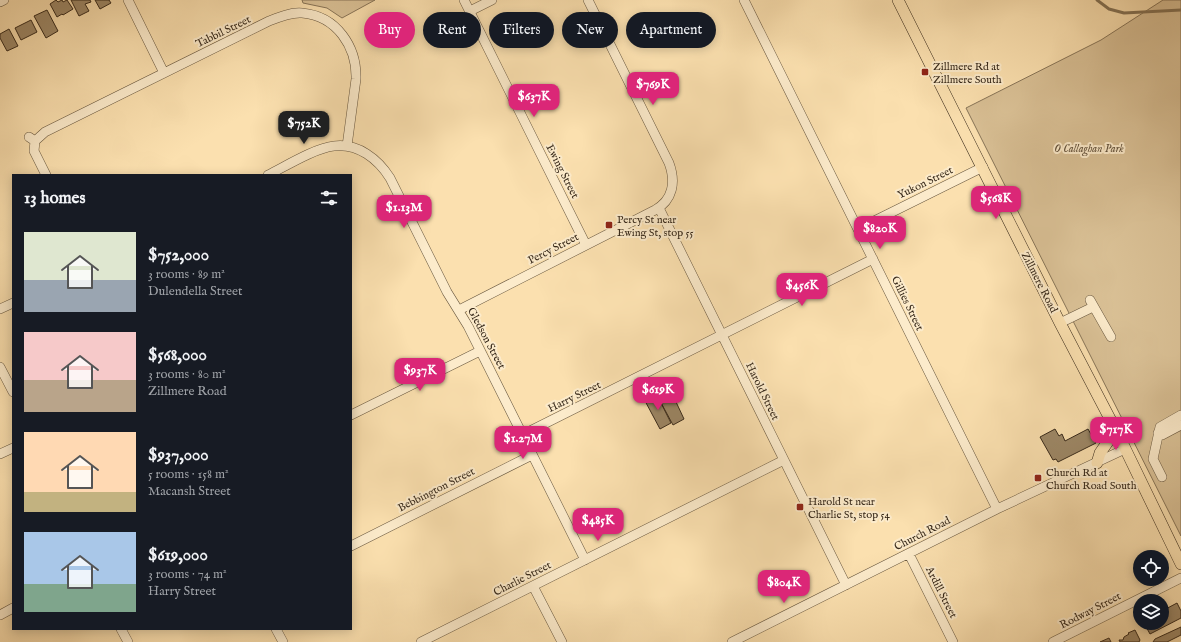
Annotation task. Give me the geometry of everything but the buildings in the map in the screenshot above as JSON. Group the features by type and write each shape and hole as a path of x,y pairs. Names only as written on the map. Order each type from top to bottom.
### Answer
{"main road":[{"name":"Zillmere Road","path":"898,0 1060,323 1116,430 1181,564"},
{"path":"1097,463 1100,453 1116,430"}],"street":[{"path":"0,2 4,0"},
{"path":"128,0 164,73"},
{"name":"Ewing Street","path":"464,0 470,12"},
{"path":"470,12 492,0"},
{"path":"588,0 671,168 673,184 671,193 667,200 659,208"},
{"name":"Gillies Street","path":"744,0 997,509"},
{"name":"Tabbil Street","path":"46,174 34,151 32,139 278,18 302,13 329,22 342,34 350,47 355,61 356,79 347,146"},
{"name":"Ewing Street","path":"481,34 586,245"},
{"path":"270,174 324,148 347,146"},
{"name":"Gledson Street","path":"347,146 369,155 386,171 447,292 459,310 480,351 585,560"},
{"name":"Yukon Street","path":"858,229 982,167"},
{"name":"Percy Street","path":"459,310 659,208"},
{"name":"Harold Street","path":"659,208 846,585"},
{"name":"Harry Street","path":"522,435 873,259"},
{"path":"0,309 12,303"},
{"path":"1060,323 1091,303 1111,337"},
{"path":"352,415 480,351"},
{"path":"0,367 12,390"},
{"path":"1162,477 1153,459 1158,433 1160,427 1181,415"},
{"path":"1158,433 1162,435 1181,425"},
{"path":"0,454 12,448"},
{"name":"Church Road","path":"732,642 997,509 1125,449"},
{"name":"Bebbington Street","path":"352,545 532,454"},
{"name":"Charlie Street","path":"421,642 784,460"},
{"name":"Ardill Street","path":"909,554 953,642"},
{"name":"Rodway Street","path":"1053,642 1181,578"},
{"path":"534,586 562,642"},
{"path":"0,615 12,609"},
{"path":"122,630 128,642"},
{"path":"277,630 283,642"}],"green space":[{"path":"302,0 375,0 342,18 327,8 303,3"},
{"name":"O Callaghan Park","path":"1163,0 1181,0 1181,536 966,108 1101,40"}],"waterway":[{"path":"1097,0 1109,9 1124,13 1181,10"}],"place":[{"name":"Zillmere Rd at Zillmere South","path":"925,72"},
{"name":"Percy St near Ewing St, stop 55","path":"609,225"},
{"name":"Church Rd at Church Road South","path":"1038,478"},
{"name":"Harold St near Charlie St, stop 54","path":"800,507"}]}
